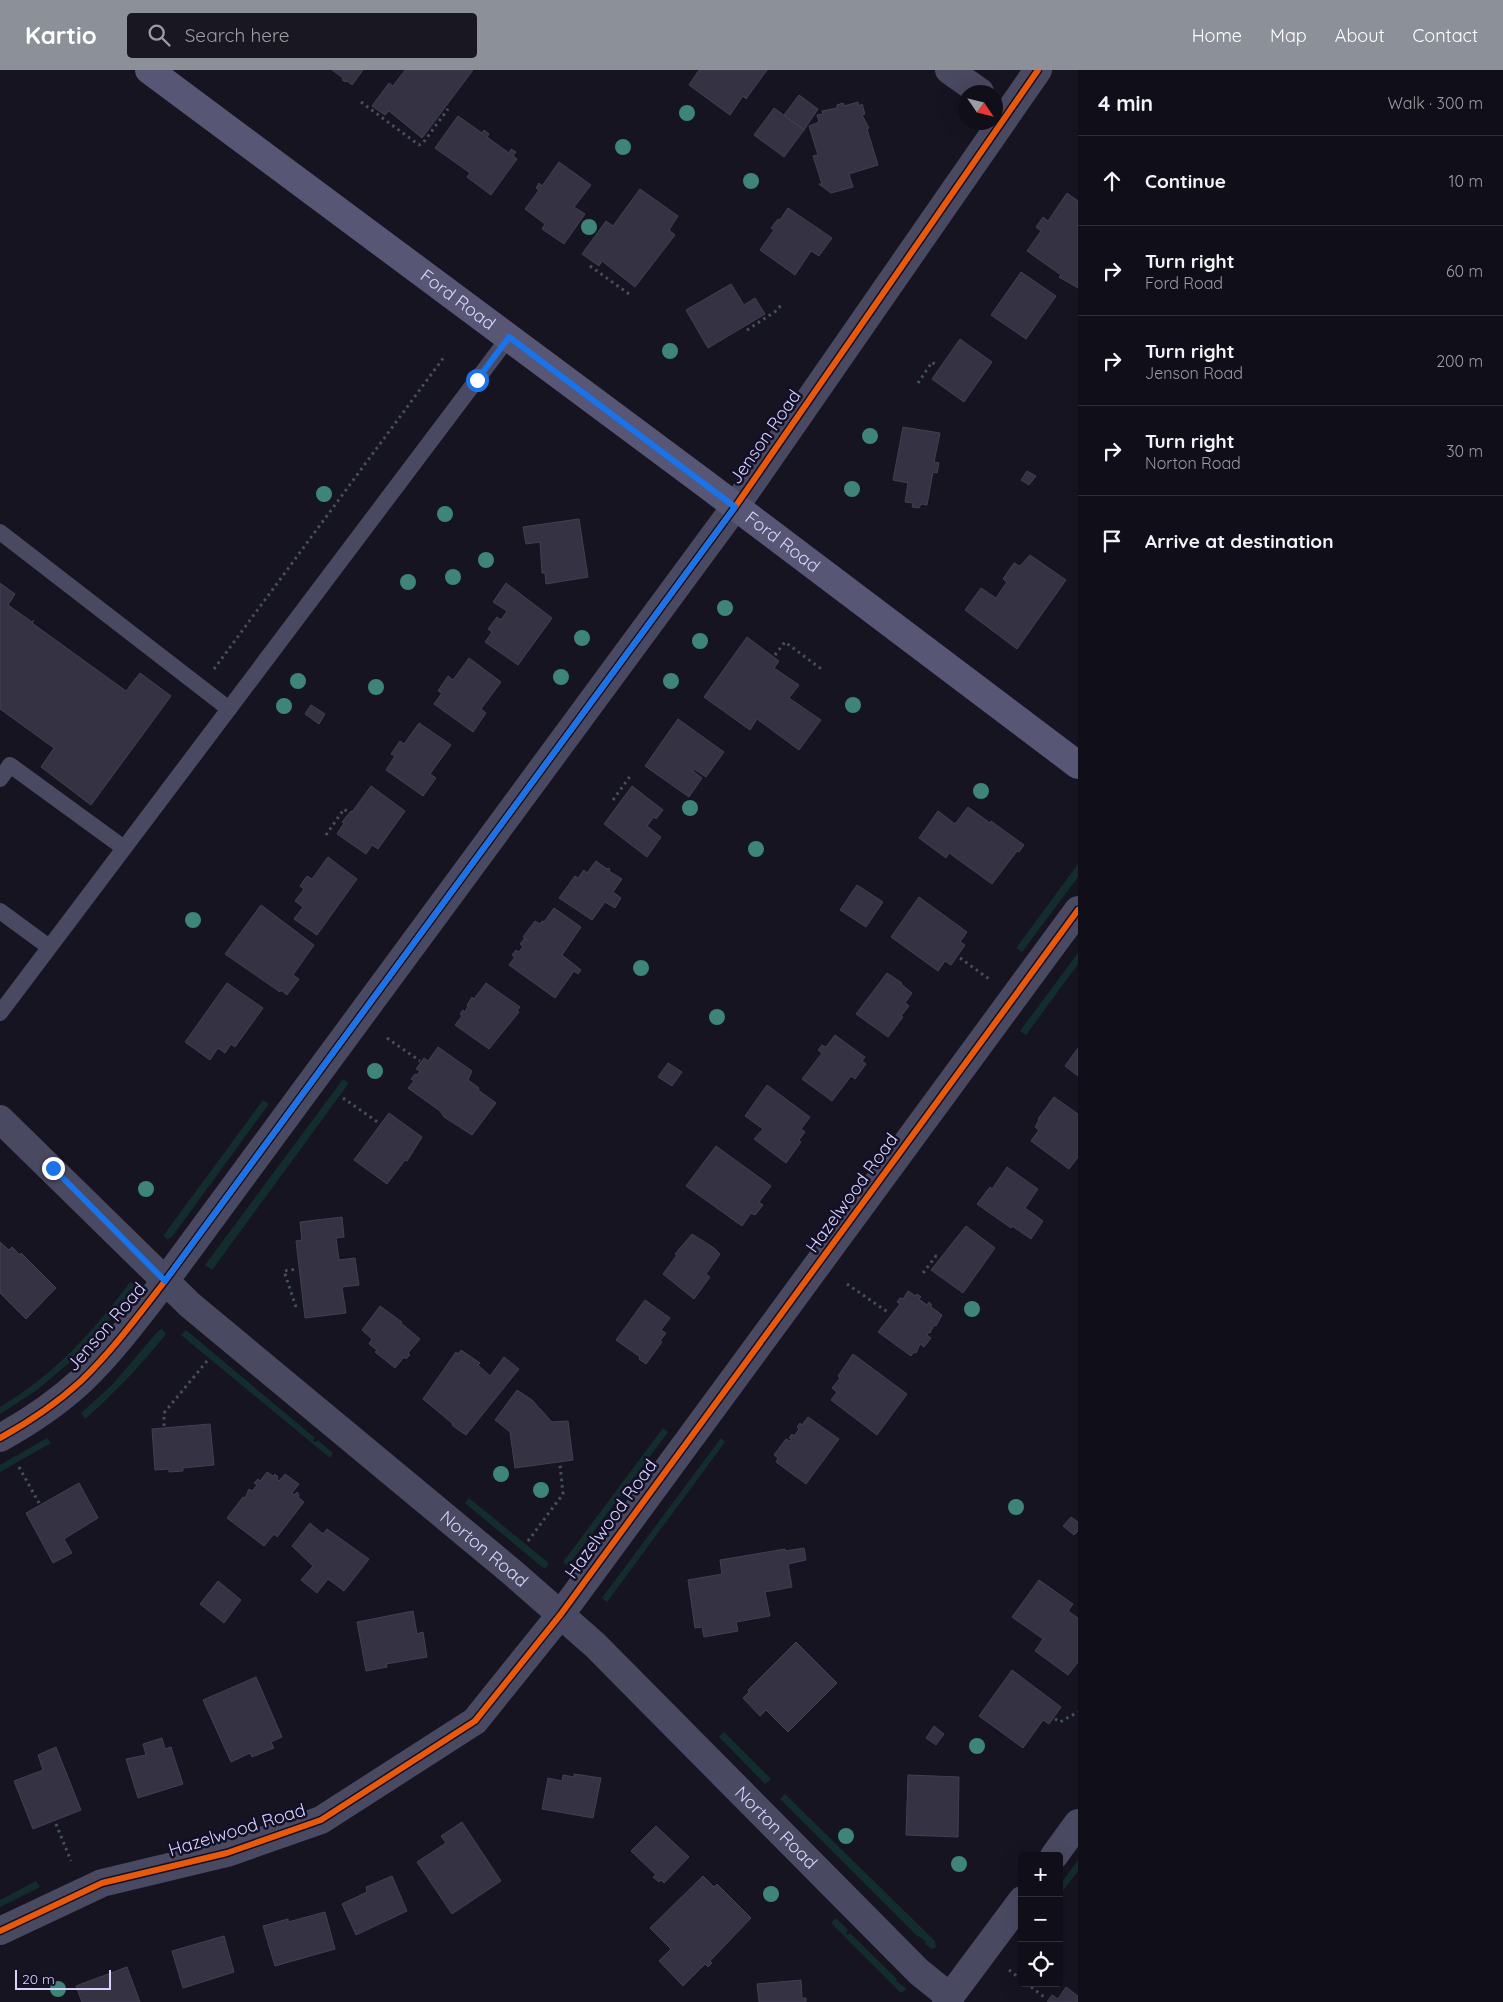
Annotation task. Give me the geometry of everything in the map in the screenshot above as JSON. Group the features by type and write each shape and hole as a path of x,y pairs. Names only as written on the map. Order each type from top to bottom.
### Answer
{"street":[{"name":"Ford Road","path":"149,70 509,337 1078,765"},
{"path":"949,70 970,85"},
{"name":"Jenson Road","path":"1003,107 1038,70"},
{"name":"Jenson Road","path":"0,1438 41,1412 80,1382 112,1348 165,1281 735,507 987,130"},
{"name":"Hazelwood Road","path":"0,1930 102,1883 227,1853 321,1820 475,1721 561,1614 1078,910"},
{"name":"Norton Road","path":"0,1118 53,1168 165,1281 596,1645 948,2000"},
{"path":"1057,1852 1078,1823"},
{"path":"948,2000 1018,1905"}],"lane":[{"path":"0,1013 509,337"},
{"path":"0,532 229,709"},
{"path":"0,779 10,766 124,848"},
{"path":"0,911 49,947"}],"path":[{"path":"361,102 419,144 423,143 448,109"},
{"path":"590,266 629,294"},
{"path":"747,330 776,311 782,304"},
{"path":"201,687 444,357"},
{"path":"918,383 932,362 937,366"},
{"path":"776,655 785,642 824,671"},
{"path":"613,800 631,776"},
{"path":"326,835 344,809 348,812"},
{"path":"960,958 989,979"},
{"path":"387,1038 420,1061"},
{"path":"343,1098 379,1124"},
{"path":"923,1273 936,1256 939,1258"},
{"path":"296,1307 284,1271 298,1269"},
{"path":"847,1284 889,1313"},
{"path":"164,1426 164,1413 207,1361"},
{"path":"528,1541 563,1494 560,1465"},
{"path":"19,1467 39,1503"},
{"path":"1055,1719 1060,1722 1078,1712"},
{"path":"56,1824 71,1861"},
{"path":"1009,1970 1018,1977"},
{"path":"1031,1987 1044,1997"}],"green space":[{"path":"1078,864 1078,877 1022,952 1016,948"},
{"path":"1078,953 1078,964 1026,1035 1020,1031"},
{"path":"343,1079 349,1083 212,1270 205,1265"},
{"path":"263,1100 269,1104 172,1237 168,1239 163,1236"},
{"path":"130,1282 135,1285 108,1322 76,1357 37,1390 0,1414 0,1407 38,1381 72,1351 102,1318"},
{"path":"162,1329 166,1334 147,1357 85,1419 81,1413 112,1385 158,1331"},
{"path":"186,1330 315,1438 313,1441 316,1442 318,1440 333,1453 330,1458 181,1335"},
{"path":"663,1428 668,1432 568,1566 563,1562"},
{"path":"47,1438 51,1443 0,1472 0,1465"},
{"path":"721,1438 725,1442 607,1602 602,1598"},
{"path":"469,1498 549,1563 546,1568 542,1567 465,1503"},
{"path":"724,1732 771,1779 765,1784 719,1737"},
{"path":"785,1794 935,1941 936,1947 932,1949 925,1944 926,1942 918,1937 780,1799"},
{"path":"1078,1860 1078,1871 1063,1891 1063,1881"},
{"path":"36,1881 40,1887 0,1907 0,1900"},
{"path":"836,1918 848,1930 846,1933 848,1935 850,1933 897,1979 896,1981 907,1989 901,1993 831,1923"}],"building":[{"path":"332,70 363,70 352,85 342,80 343,78"},
{"path":"405,70 473,70 422,138 389,111 385,115 372,106 389,83 393,86"},
{"path":"699,70 767,70 746,99 743,96 730,115 689,85"},
{"path":"799,95 818,109 804,130 784,115"},
{"path":"858,102 859,106 862,104 865,114 862,115 869,128 867,129 878,165 849,174 853,187 831,193 819,184 822,184 813,156 818,155 809,126 819,122 817,115 823,114 822,111 837,108 837,105 843,103 844,106"},
{"path":"774,108 804,130 784,157 754,135"},
{"path":"458,116 482,133 484,130 489,134 487,137 509,153 511,149 516,152 513,156 517,159 491,195 467,177 470,173 435,148"},
{"path":"559,162 591,185 574,207 585,214 564,244 542,229 545,224 525,209 539,190 536,188 539,183 542,186"},
{"path":"640,189 678,216 669,230 675,235 635,287 602,261 599,266 582,254 606,221 613,226"},
{"path":"1067,193 1078,201 1078,288 1059,277 1061,275 1027,251 1041,231 1036,227 1043,217 1048,221"},
{"path":"788,208 832,238 819,256 811,251 795,275 760,250 774,230 771,228 778,219 780,220"},
{"path":"1021,272 1056,296 1026,339 991,315"},
{"path":"731,284 744,305 755,298 765,314 708,348 686,310"},
{"path":"960,339 992,362 964,402 932,379"},
{"path":"903,427 940,433 934,462 939,463 937,473 933,472 927,505 921,504 919,508 912,507 913,503 905,502 908,483 893,480"},
{"path":"1027,471 1036,476 1029,485 1021,480"},
{"path":"579,519 588,577 546,584 545,573 542,573 540,542 526,544 523,527"},
{"path":"1030,555 1066,580 1017,649 965,610 981,588 996,598 1007,582 1003,579 1014,563 1020,566"},
{"path":"0,583 15,594 8,605 32,622 34,620 32,623 126,691 140,673 171,696 91,805 41,767 54,748 0,709"},
{"path":"506,583 552,618 518,665 485,642 492,632 488,629 497,617 501,620 507,611 493,602"},
{"path":"747,637 779,661 774,668 799,685 789,698 821,720 799,750 757,719 750,730 704,697"},
{"path":"469,658 501,682 481,709 486,713 473,732 434,704 442,693 438,691 448,676 453,680"},
{"path":"311,705 325,714 319,724 305,714"},
{"path":"678,719 724,752 706,777 694,769 693,771 702,778 689,797 645,766"},
{"path":"419,723 451,745 430,774 436,778 423,796 386,770 395,756 391,754 400,741 404,744"},
{"path":"371,786 405,811 378,849 372,845 366,854 337,834 344,823 342,822 352,812"},
{"path":"632,786 663,810 647,826 661,837 647,857 604,824"},
{"path":"968,807 1024,845 1019,852 1017,851 992,884 949,853 946,858 919,838 938,811 955,824"},
{"path":"328,857 357,879 317,935 294,919 303,907 295,901 304,889 300,886 307,876 312,879"},
{"path":"596,861 622,879 613,892 621,898 615,908 605,902 592,920 559,898 575,876 578,878 584,870 587,873"},
{"path":"857,885 883,902 866,927 840,910"},
{"path":"919,897 967,932 960,942 965,945 951,965 945,961 938,971 891,937"},
{"path":"261,905 314,945 293,975 299,979 287,995 225,954"},
{"path":"554,908 581,927 562,955 581,970 578,974 574,971 555,998 509,965 515,957 512,955 516,950 519,952 523,946 520,944 524,939 527,940 523,937 535,921 540,924 542,921 544,922"},
{"path":"887,973 902,983 912,993 905,1003 909,1006 901,1016 903,1017 888,1037 856,1014"},
{"path":"227,983 263,1008 235,1047 231,1044 225,1053 218,1048 210,1060 185,1042"},
{"path":"486,983 520,1007 517,1011 519,1012 489,1049 455,1025 462,1016 460,1014 463,1010 465,1012 472,997 474,999"},
{"path":"835,1035 865,1057 862,1061 866,1064 855,1079 851,1076 832,1101 802,1079 822,1053 818,1050 822,1045 826,1047"},
{"path":"438,1047 472,1071 468,1080 496,1103 472,1135 444,1117 440,1111 408,1088 414,1081 411,1079 420,1071 416,1069 424,1058 428,1061"},
{"path":"1078,1048 1078,1076 1065,1066"},
{"path":"668,1063 682,1072 672,1086 658,1077"},
{"path":"767,1085 810,1117 801,1129 805,1132 799,1140 801,1142 786,1163 754,1139 763,1129 745,1116"},
{"path":"1054,1097 1078,1114 1078,1157 1069,1169 1031,1141 1039,1130 1035,1127 1038,1119"},
{"path":"389,1113 422,1137 407,1161 405,1160 387,1184 354,1160"},
{"path":"716,1146 771,1186 759,1202 763,1205 755,1215 751,1213 742,1226 686,1186"},
{"path":"1007,1167 1038,1189 1025,1208 1043,1221 1031,1239 1012,1226 1011,1228 977,1204 990,1187 992,1189"},
{"path":"342,1217 344,1237 336,1238 339,1260 355,1258 359,1285 342,1287 346,1313 305,1318 296,1241 302,1240 300,1222"},
{"path":"966,1226 995,1248 963,1293 931,1270"},
{"path":"692,1234 720,1254 706,1274 710,1277 694,1299 663,1274 677,1255 675,1254"},
{"path":"0,1242 9,1250 12,1247 20,1255 21,1253 56,1288 26,1319 0,1293"},
{"path":"908,1291 916,1296 917,1294 921,1297 919,1299 927,1305 929,1302 932,1305 930,1306 942,1315 936,1326 934,1325 927,1335 931,1338 924,1347 920,1344 916,1353 914,1352 911,1356 878,1332 900,1304 897,1302 900,1298 903,1299"},
{"path":"645,1300 670,1318 661,1330 666,1333 660,1341 662,1342 646,1364 639,1359 640,1357 616,1340"},
{"path":"380,1306 402,1322 420,1339 408,1353 410,1355 406,1359 404,1357 395,1368 375,1352 377,1350 369,1344 372,1339 362,1330"},
{"path":"461,1350 480,1363 478,1365 490,1376 504,1357 519,1369 466,1435 423,1399 456,1352 458,1354"},
{"path":"853,1354 907,1394 877,1435 831,1400 837,1392 832,1388 840,1378 838,1376"},
{"path":"517,1390 532,1400 552,1422 568,1421 573,1460 515,1468 510,1432 495,1420"},
{"path":"808,1417 839,1439 806,1484 776,1462 778,1458 774,1455 786,1439 790,1441 792,1439 789,1438 792,1434 794,1436 799,1429 797,1427 800,1423 802,1425"},
{"path":"210,1424 214,1465 183,1468 183,1471 155,1470 152,1429"},
{"path":"267,1472 273,1476 275,1474 279,1481 285,1474 299,1484 292,1493 294,1495 297,1492 298,1497 304,1502 277,1537 274,1534 264,1546 227,1518 243,1497 245,1498 249,1489 252,1491 257,1485 254,1483 258,1479 260,1481"},
{"path":"79,1483 98,1518 64,1539 72,1553 53,1563 26,1513"},
{"path":"1071,1517 1078,1522 1078,1531 1074,1535 1063,1526"},
{"path":"310,1523 323,1534 327,1529 369,1559 344,1591 328,1579 317,1593 301,1580 313,1566 292,1546"},
{"path":"804,1548 806,1560 788,1564 792,1587 765,1592 770,1616 736,1622 738,1631 704,1637 702,1627 695,1628 688,1580 722,1574 720,1560 785,1549 785,1551"},
{"path":"1039,1580 1073,1604 1068,1611 1078,1618 1078,1662 1068,1675 1035,1651 1043,1639 1012,1617"},
{"path":"218,1581 241,1600 224,1623 200,1604"},
{"path":"413,1611 417,1634 423,1632 427,1657 386,1664 387,1667 366,1671 357,1622"},
{"path":"796,1642 837,1683 788,1732 766,1710 760,1716 743,1698 749,1692 748,1690"},
{"path":"1012,1670 1061,1707 1049,1724 1043,1720 1023,1748 979,1716"},
{"path":"256,1677 282,1737 271,1742 274,1748 252,1757 250,1753 231,1762 203,1700"},
{"path":"934,1726 944,1734 936,1745 926,1738"},
{"path":"162,1738 165,1749 171,1747 183,1784 138,1798 126,1759 146,1755 143,1744"},
{"path":"56,1747 81,1810 33,1829 14,1781 43,1770 38,1755"},
{"path":"574,1774 601,1778 593,1818 542,1809 548,1778 562,1781 563,1775 574,1777"},
{"path":"908,1775 959,1777 958,1837 906,1835"},
{"path":"462,1822 501,1881 452,1914 417,1862 446,1843 441,1836"},
{"path":"656,1826 689,1857 664,1883 661,1880 659,1882 653,1877 656,1875 631,1851"},
{"path":"392,1876 407,1911 356,1935 342,1904 367,1892 366,1887"},
{"path":"703,1876 714,1887 717,1884 751,1918 710,1961 712,1963 708,1967 705,1964 683,1986 659,1961 671,1949 650,1928"},
{"path":"325,1912 335,1949 275,1966 263,1926 288,1919 288,1922"},
{"path":"224,1936 234,1972 183,1988 172,1951"},
{"path":"127,1967 140,2002 82,2002 76,1986"},
{"path":"801,1980 802,1998 806,1998 806,2002 759,2002 757,1984"},
{"path":"1066,1987 1078,1996 1078,2002 1047,2002 1052,1995 1058,1999"}],"cycle path":[{"path":"0,1438 42,1412 81,1381 114,1345 165,1281 735,507 1038,70"},
{"path":"0,1931 102,1883 227,1853 321,1820 475,1721 561,1614 1078,910"}],"route":[{"path":"53,1168 165,1281 735,507 509,337 477,380"}]}
